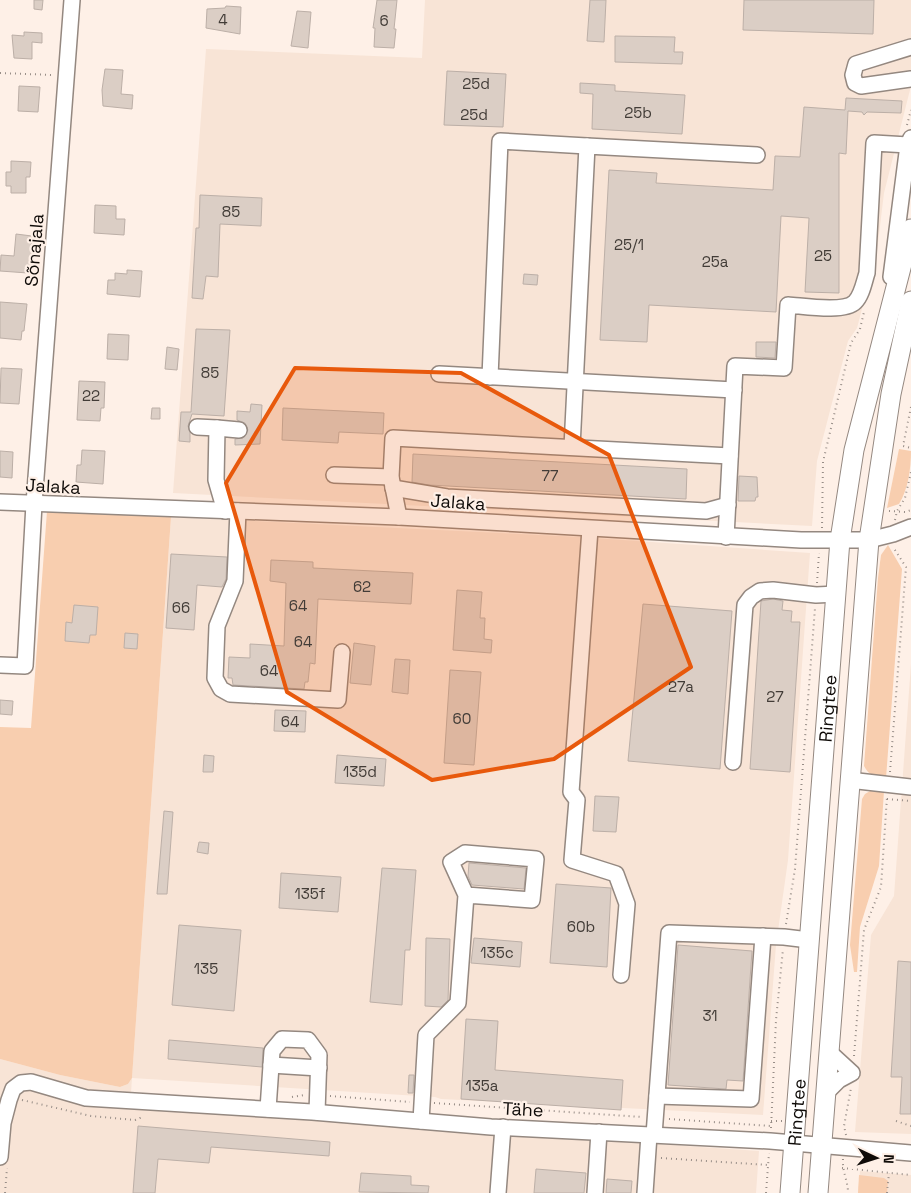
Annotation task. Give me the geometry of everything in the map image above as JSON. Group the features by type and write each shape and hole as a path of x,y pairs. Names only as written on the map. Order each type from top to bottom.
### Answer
{"main road":[{"name":"Ringtee","path":"790,1193 840,540 854,450 880,342 911,230"},
{"name":"Ringtee","path":"818,1193 869,540 891,394 911,301"}],"street":[{"name":"Sõnajala","path":"0,665 25,666 34,504 72,0"},
{"path":"911,47 856,64 853,75 855,83 861,86 911,78"},
{"path":"490,377 500,141 757,155"},
{"path":"726,537 736,366 784,368 788,305 843,308 855,302 867,273 874,143 910,142 896,247 880,342"},
{"path":"572,447 587,146"},
{"path":"439,374 734,390"},
{"path":"197,427 239,430"},
{"path":"217,428 216,480 231,511 235,581 218,626 215,678 221,689 230,694 338,700 342,652"},
{"path":"399,518 392,482 393,438 730,456"},
{"path":"334,475 392,482 447,497 696,511 706,511 728,505"},
{"name":"Jalaka","path":"0,502 399,518 726,537 869,540 911,527"},
{"path":"590,529 571,792 577,800 572,860 616,874 627,904 621,975"},
{"path":"733,762 745,605 751,596 760,591 773,590 816,595 837,594"},
{"path":"849,780 888,791 911,788"},
{"path":"421,1121 426,1034 458,1003 466,895 451,862 465,853 536,859 532,900 466,895"},
{"path":"645,1193 647,1157 657,1096 669,933 763,936 809,940"},
{"path":"657,1096 751,1100 763,936"},
{"path":"268,1109 272,1051 282,1039 308,1040 319,1054 317,1112"},
{"path":"825,1094 839,1080 852,1073 840,1065 828,1051"},
{"path":"272,1065 319,1068"},
{"name":"Tähe","path":"0,1157 3,1123 13,1089 21,1083 31,1082 86,1098 133,1099 503,1127 793,1143 911,1153"},
{"path":"498,1193 503,1127"},
{"path":"595,1193 599,1132"}],"path":[{"path":"0,73 67,76"},
{"path":"911,407 903,446 911,448"},
{"path":"848,1193 848,1182 842,1168 846,1134 844,1126 851,1096 864,930 881,886 906,567 892,546 893,534 896,511 905,498 911,472"},
{"path":"886,512 906,512 911,510"},
{"path":"822,511 827,511"},
{"path":"888,791 911,801"},
{"path":"771,1121 782,1121"},
{"path":"896,1121 911,1126"},
{"path":"838,1126 844,1126"},
{"path":"647,1157 768,1165"},
{"path":"842,1168 911,1175"},
{"path":"887,1193 889,1173"}],"highlighted area":[{"path":"295,368 461,373 609,455 691,667 554,759 432,780 287,692 226,483"}],"shaded area":[{"path":"425,0 911,0 911,86 884,193 877,251 857,328 848,341 817,461 812,526 173,493 206,49 422,58"},
{"path":"899,449 911,451 908,479 905,492 899,504 887,508"},
{"path":"47,511 171,517 132,1078 128,1084 120,1087 60,1075 0,1059 0,727 31,728"},
{"path":"171,517 579,537 810,553 788,860 776,945 763,1115 441,1099 435,1097 132,1078"},
{"path":"888,545 902,569 886,778 873,775 864,766 878,578 881,555"},
{"path":"911,664 911,1134 855,1132 871,935 894,896"},
{"path":"870,791 884,791 879,866 860,927 857,972 854,972 850,945 862,799"},
{"path":"0,1059 60,1075 120,1087 128,1084 132,1078 130,1108 759,1151 756,1193 0,1193"},
{"path":"860,1171 911,1175 911,1193 858,1193"},
{"path":"859,1175 884,1178 888,1181 887,1193 858,1193"}],"building":[{"path":"34,0 43,0 42,10 34,9"},
{"path":"377,0 397,0 394,48 374,47 375,28 373,28"},
{"path":"590,0 606,0 604,42 587,41"},
{"path":"744,0 874,0 873,34 743,30"},
{"path":"226,6 241,7 240,34 206,28 207,9 225,8"},
{"path":"297,11 311,12 308,48 291,46"},
{"path":"24,32 42,33 42,43 32,42 32,59 14,58 12,35 24,36"},
{"path":"615,36 675,37 674,52 683,52 682,64 615,62"},
{"path":"105,69 123,70 121,94 133,95 132,109 103,106 102,90"},
{"path":"447,71 506,74 503,127 444,125"},
{"path":"580,83 615,85 615,91 685,95 682,134 592,129 593,94 580,93"},
{"path":"19,86 40,87 38,112 18,111"},
{"path":"846,98 902,101 901,113 867,112 864,115 862,112 848,111 846,154 839,153 839,293 805,292 809,218 781,216 776,312 649,305 647,342 600,340 609,170 657,173 656,183 773,190 775,156 800,157 804,107 845,110"},
{"path":"11,161 31,162 30,177 26,177 26,193 11,193 11,186 6,186 6,172 11,172"},
{"path":"200,195 262,198 261,226 220,224 218,277 206,276 203,299 192,298 196,228 199,228"},
{"path":"95,205 116,206 116,219 125,219 124,235 94,233"},
{"path":"16,234 32,236 31,247 34,247 33,267 28,267 28,273 0,271 1,255 14,256"},
{"path":"127,270 142,271 140,297 107,294 108,280 115,280 115,273 127,274"},
{"path":"524,274 538,275 537,285 523,284"},
{"path":"0,302 27,304 21,340 0,338"},
{"path":"196,329 230,330 224,416 192,414 188,426 190,442 179,441 181,412 191,412"},
{"path":"108,334 129,335 128,360 107,359"},
{"path":"756,342 776,342 775,358 756,357"},
{"path":"167,347 179,349 177,370 165,369"},
{"path":"1,368 22,369 19,404 0,403"},
{"path":"79,381 105,382 104,408 101,408 100,421 77,420"},
{"path":"251,404 262,405 260,444 235,445 235,439 243,438 248,430 245,423 237,420 237,411 250,412"},
{"path":"152,408 160,408 160,419 151,419"},
{"path":"283,408 384,413 383,434 339,432 338,443 282,440"},
{"path":"82,450 105,451 103,484 76,482 77,465 81,465"},
{"path":"0,451 13,452 12,478 0,477"},
{"path":"413,454 687,469 686,499 429,485 412,482"},
{"path":"739,476 757,477 758,497 756,497 755,501 738,501"},
{"path":"171,554 227,557 226,579 222,587 197,585 194,630 166,628"},
{"path":"271,560 313,562 313,568 413,573 411,604 318,599 315,664 310,663 308,682 305,682 304,689 233,685 232,678 228,678 229,657 250,658 250,644 284,646 286,583 270,581"},
{"path":"457,590 482,592 480,618 485,618 484,639 492,640 491,653 453,650"},
{"path":"773,599 783,601 782,610 792,611 791,622 800,622 790,772 750,769 761,601"},
{"path":"643,604 732,611 720,769 628,761"},
{"path":"74,605 98,607 96,635 90,635 89,643 65,641 66,622 72,623"},
{"path":"125,633 138,634 137,649 124,648"},
{"path":"354,643 375,646 371,685 350,683"},
{"path":"395,659 410,660 408,694 392,692"},
{"path":"450,670 481,672 474,765 444,763"},
{"path":"0,700 13,701 12,715 0,714"},
{"path":"275,710 306,711 305,732 274,731"},
{"path":"204,755 214,756 213,772 203,772"},
{"path":"337,755 386,759 384,786 335,783"},
{"path":"595,796 619,797 616,832 593,831"},
{"path":"164,811 173,812 167,894 157,894"},
{"path":"199,842 209,843 208,854 197,852"},
{"path":"469,863 526,868 524,889 472,885 468,876"},
{"path":"382,868 416,870 410,950 405,950 402,1005 370,1002"},
{"path":"281,873 341,877 338,912 279,908"},
{"path":"556,884 611,888 607,967 550,963"},
{"path":"179,925 241,930 234,1011 172,1005"},
{"path":"426,938 450,939 448,1000 441,1007 425,1006"},
{"path":"474,938 522,942 520,967 471,963"},
{"path":"678,945 752,951 743,1081 727,1080 726,1089 668,1085"},
{"path":"898,961 911,962 911,1114 900,1114 902,1077 891,1077"},
{"path":"466,1019 498,1021 495,1070 623,1080 621,1110 461,1099"},
{"path":"169,1040 263,1048 262,1067 168,1059"},
{"path":"409,1075 414,1075 413,1093 408,1093"},
{"path":"138,1126 330,1142 329,1156 211,1147 209,1163 158,1159 155,1193 133,1193"},
{"path":"536,1169 586,1173 584,1193 534,1193"},
{"path":"361,1173 411,1176 411,1185 429,1186 428,1193 359,1192"},
{"path":"607,1179 632,1181 631,1193 606,1193"}]}
